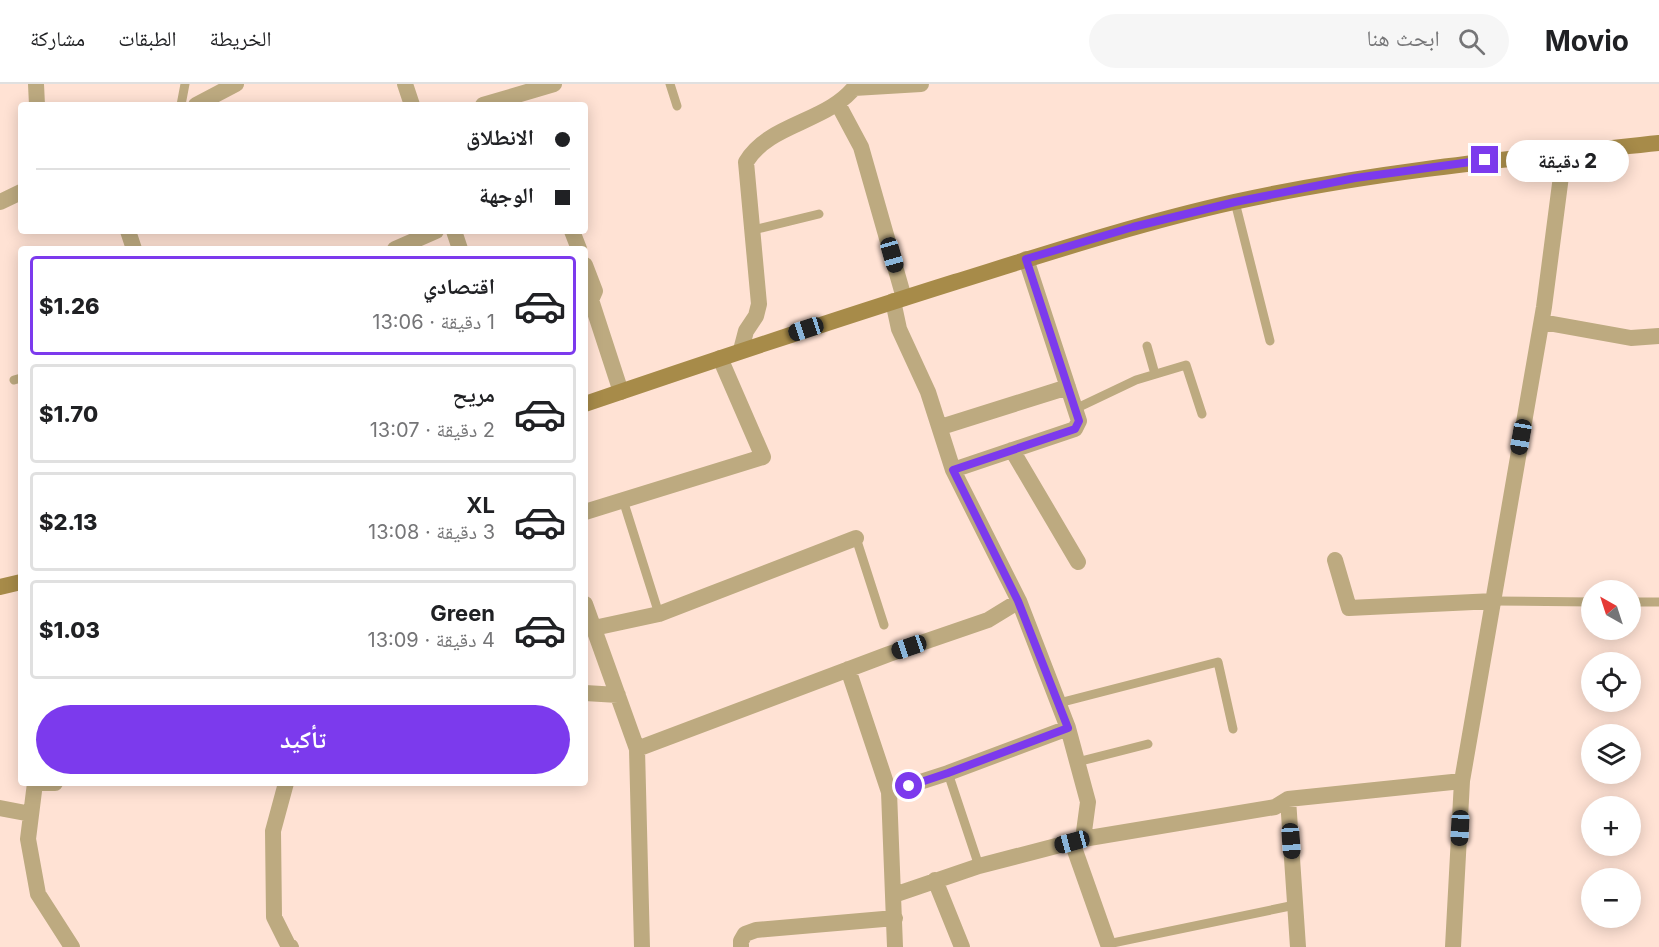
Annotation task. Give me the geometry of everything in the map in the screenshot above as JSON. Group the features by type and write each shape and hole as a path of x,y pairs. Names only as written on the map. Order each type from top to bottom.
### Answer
{"main road":[{"path":"588,403 741,350 1026,259 1133,227 1235,202 1355,178 1485,160 1659,143"},
{"path":"0,587 18,583"}],"street":[{"path":"36,84 37,102"},
{"path":"199,102 212,90 236,84"},
{"path":"405,84 411,102"},
{"path":"506,102 521,100 554,84"},
{"path":"741,350 746,331 756,316 759,304 746,162 753,150 764,141 847,92 921,84"},
{"path":"847,92 898,300 899,329 928,392 953,470 1018,601 1068,728 1088,801 1078,840 1108,944"},
{"path":"1453,947 1462,780 1542,322 1564,153"},
{"path":"0,202 18,193"},
{"path":"401,246 429,234"},
{"path":"953,470 1075,429 1079,421 1026,259"},
{"path":"588,273 595,291 591,300 621,392"},
{"path":"1542,322 1631,338 1659,336"},
{"path":"588,511 763,457 720,358"},
{"path":"940,427 1068,387"},
{"path":"1012,450 1078,562"},
{"path":"594,628 660,614 856,538"},
{"path":"1335,560 1349,608 1494,601"},
{"path":"637,749 848,669 988,620 1018,601"},
{"path":"588,612 637,749 642,947"},
{"path":"848,669 889,792 895,947"},
{"path":"588,693 618,695"},
{"path":"889,792 948,773 1068,728"},
{"path":"894,894 979,866 1078,840 1275,807 1288,799 1462,780"},
{"path":"35,786 28,839 38,894 72,947"},
{"path":"285,786 273,831 274,917 291,947"},
{"path":"1288,799 1298,947"},
{"path":"0,808 31,814"},
{"path":"935,880 962,947"},
{"path":"741,947 744,934 756,930 895,918"}],"lane":[{"path":"182,102 185,84"},
{"path":"670,84 677,106"},
{"path":"1235,202 1270,341"},
{"path":"753,230 819,214"},
{"path":"1147,346 1155,374"},
{"path":"1075,409 1136,380 1186,365 1202,414"},
{"path":"623,500 660,614"},
{"path":"856,538 884,625"},
{"path":"1494,601 1581,602"},
{"path":"1641,602 1659,602"},
{"path":"1059,703 1218,662 1233,729"},
{"path":"1077,762 1148,744"},
{"path":"948,773 979,866"},
{"path":"1108,944 1296,905"}],"route":[{"path":"909,786 1068,728 1018,601 953,470 1075,429 1079,421 1026,259 1133,227 1235,202 1355,178 1485,160"}]}
